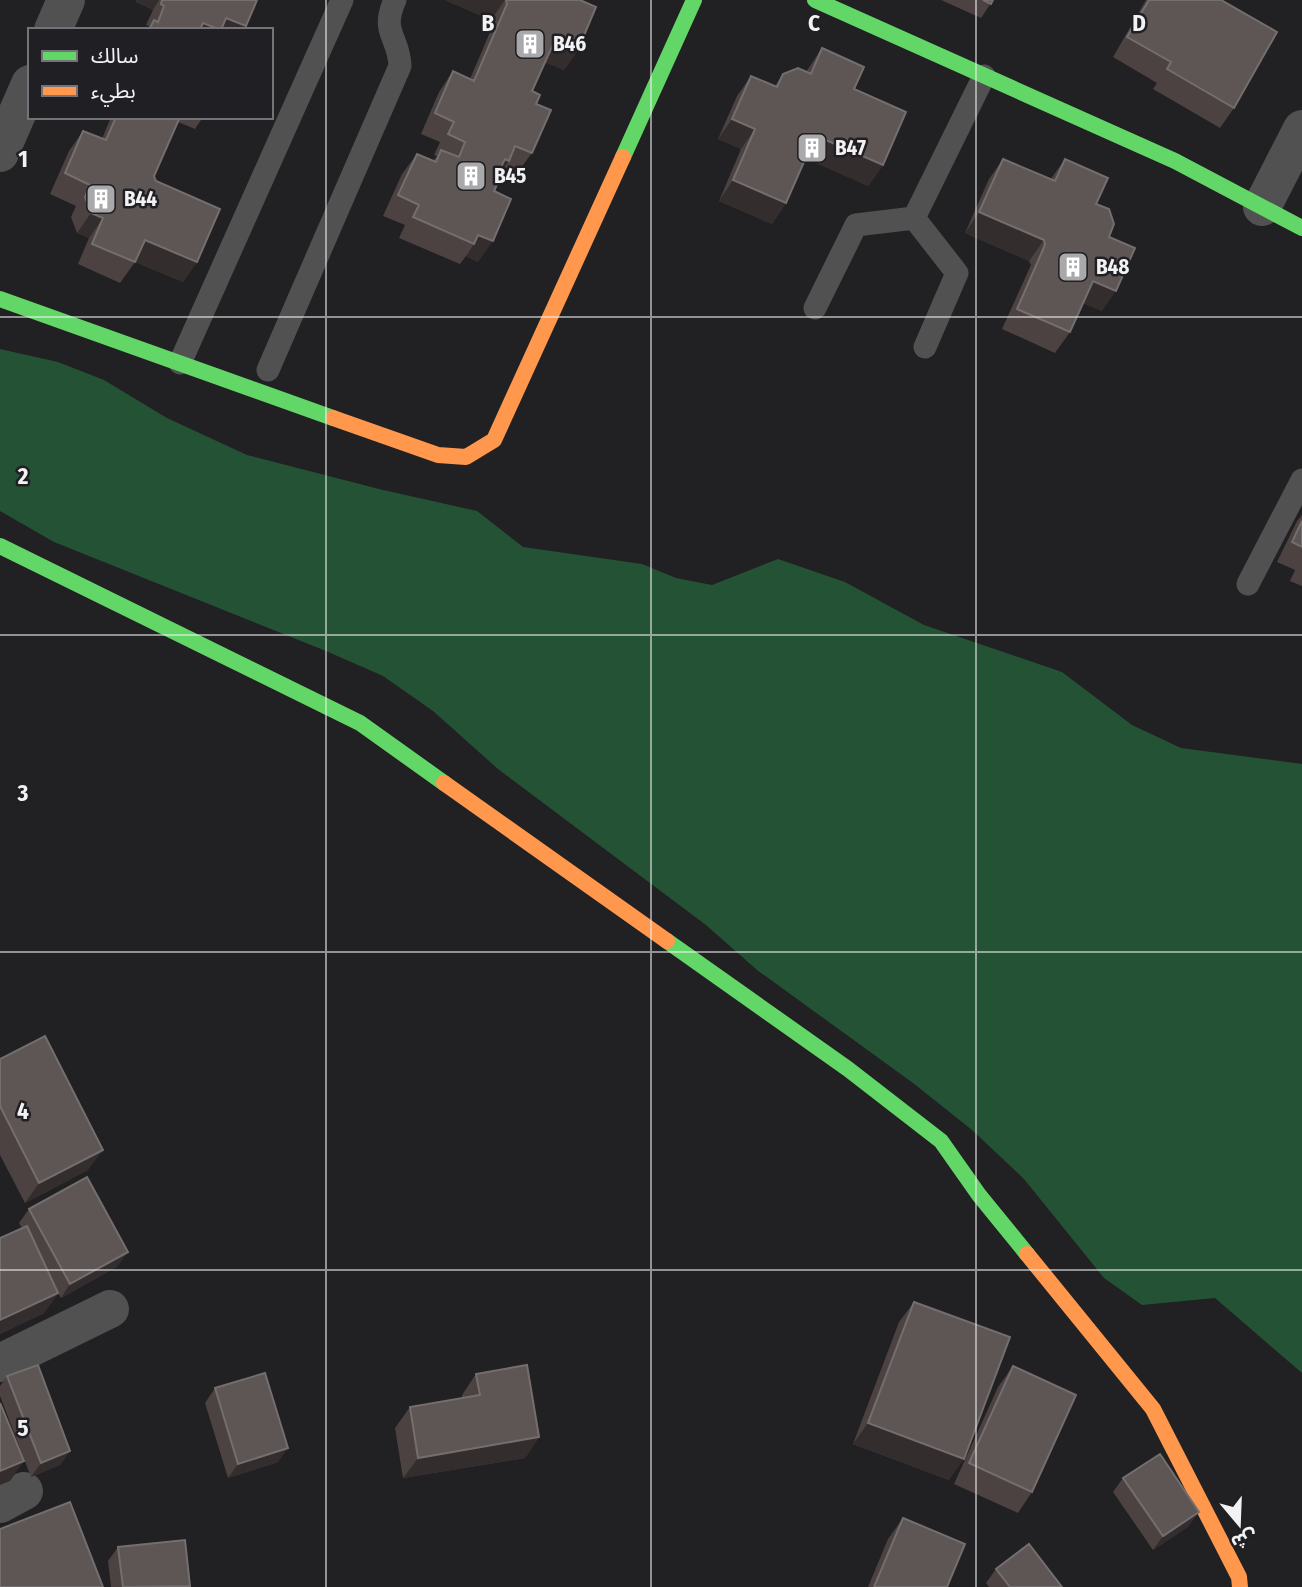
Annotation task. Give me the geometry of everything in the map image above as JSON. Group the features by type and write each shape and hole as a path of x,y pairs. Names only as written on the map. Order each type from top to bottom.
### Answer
{"street":[{"path":"54,28 66,0"},
{"path":"0,299 438,455 467,457 494,440 694,0"},
{"path":"815,0 1175,161 1302,228"},
{"path":"0,153 28,89"},
{"path":"1262,207 1302,129"},
{"path":"0,546 360,723 848,1069 941,1141 979,1195 1153,1409 1240,1577 1240,1587"},
{"path":"0,1363 110,1309"}],"lane":[{"path":"180,363 342,0"},
{"path":"268,370 400,66 399,51 388,30 388,15 395,0"},
{"path":"915,218 984,76"},
{"path":"815,308 856,225 915,218"},
{"path":"915,218 957,273 925,347"},
{"path":"1248,584 1302,480"}],"green space":[{"path":"0,349 58,362 104,380 167,418 247,455 477,511 523,547 642,564 676,578 712,585 778,559 845,582 924,625 1062,672 1132,725 1181,748 1302,764 1302,1373 1215,1298 1142,1305 1104,1278 1024,1179 972,1130 913,1083 757,970 706,925 498,769 433,711 383,676 54,542 0,511"}],"building":[{"path":"162,0 257,0 246,26 226,18 222,28 203,23 201,28 150,28 154,20 158,22 164,6 161,4"},
{"path":"506,0 580,0 596,7 578,50 555,40 532,91 540,95 536,104 551,110 532,153 515,146 509,161 505,159 497,175 501,176 494,191 511,199 493,241 478,235 474,244 413,217 419,205 398,195 417,154 436,162 441,150 459,157 465,142 448,134 454,122 435,113 453,71 474,81 507,4"},
{"path":"1149,0 1221,0 1277,32 1234,108 1167,69 1171,62 1127,37"},
{"name":"B47","path":"822,48 864,67 854,89 906,112 883,165 819,137 814,139 786,203 733,180 755,129 732,119 751,76 777,87 783,74 798,68 811,74"},
{"name":"B44","path":"115,119 179,119 154,176 156,181 220,209 197,262 145,240 135,262 92,244 103,218 91,213 85,197 90,185 65,173 83,131 106,140"},
{"name":"B48","path":"1003,159 1055,181 1065,159 1108,178 1096,204 1109,209 1114,224 1109,237 1135,248 1116,291 1093,281 1070,332 1017,309 1045,245 1044,240 979,212"},
{"path":"1302,521 1302,547 1292,542"},
{"path":"45,1036 103,1150 39,1183 0,1106 0,1059"},
{"path":"87,1177 128,1252 70,1284 29,1209"},
{"path":"27,1226 58,1293 0,1320 0,1238"},
{"path":"914,1302 1010,1337 964,1459 868,1423"},
{"path":"38,1365 70,1451 41,1463 7,1376"},
{"path":"527,1365 539,1437 418,1458 410,1407 480,1395 476,1374"},
{"path":"1013,1366 1076,1395 1032,1492 969,1463"},
{"path":"265,1373 288,1448 238,1464 215,1388"},
{"path":"0,1403 24,1461 0,1471"},
{"path":"1160,1454 1199,1512 1163,1536 1123,1478"},
{"path":"70,1502 103,1587 0,1587 0,1529"},
{"path":"903,1518 965,1544 947,1587 874,1587"},
{"path":"185,1540 190,1586 123,1587 118,1547"},
{"path":"1029,1544 1062,1587 1010,1587 996,1569"}],"traffic: fast":[{"path":"623,157 694,0"},
{"path":"815,0 1175,161 1302,228"},
{"path":"0,299 333,418"},
{"path":"0,546 360,723 444,783"},
{"path":"667,941 848,1069 941,1141 979,1195 1027,1254"}],"traffic: slow":[{"path":"333,418 438,455 466,457 494,440 623,157"},
{"path":"444,783 667,941"},
{"path":"1027,1254 1153,1409 1239,1577 1240,1587"}],"place":[{"name":"B46","path":"530,44"},
{"name":"B47","path":"812,148"},
{"name":"B45","path":"471,176"},
{"name":"B44","path":"101,199"},
{"name":"B48","path":"1073,267"}]}
